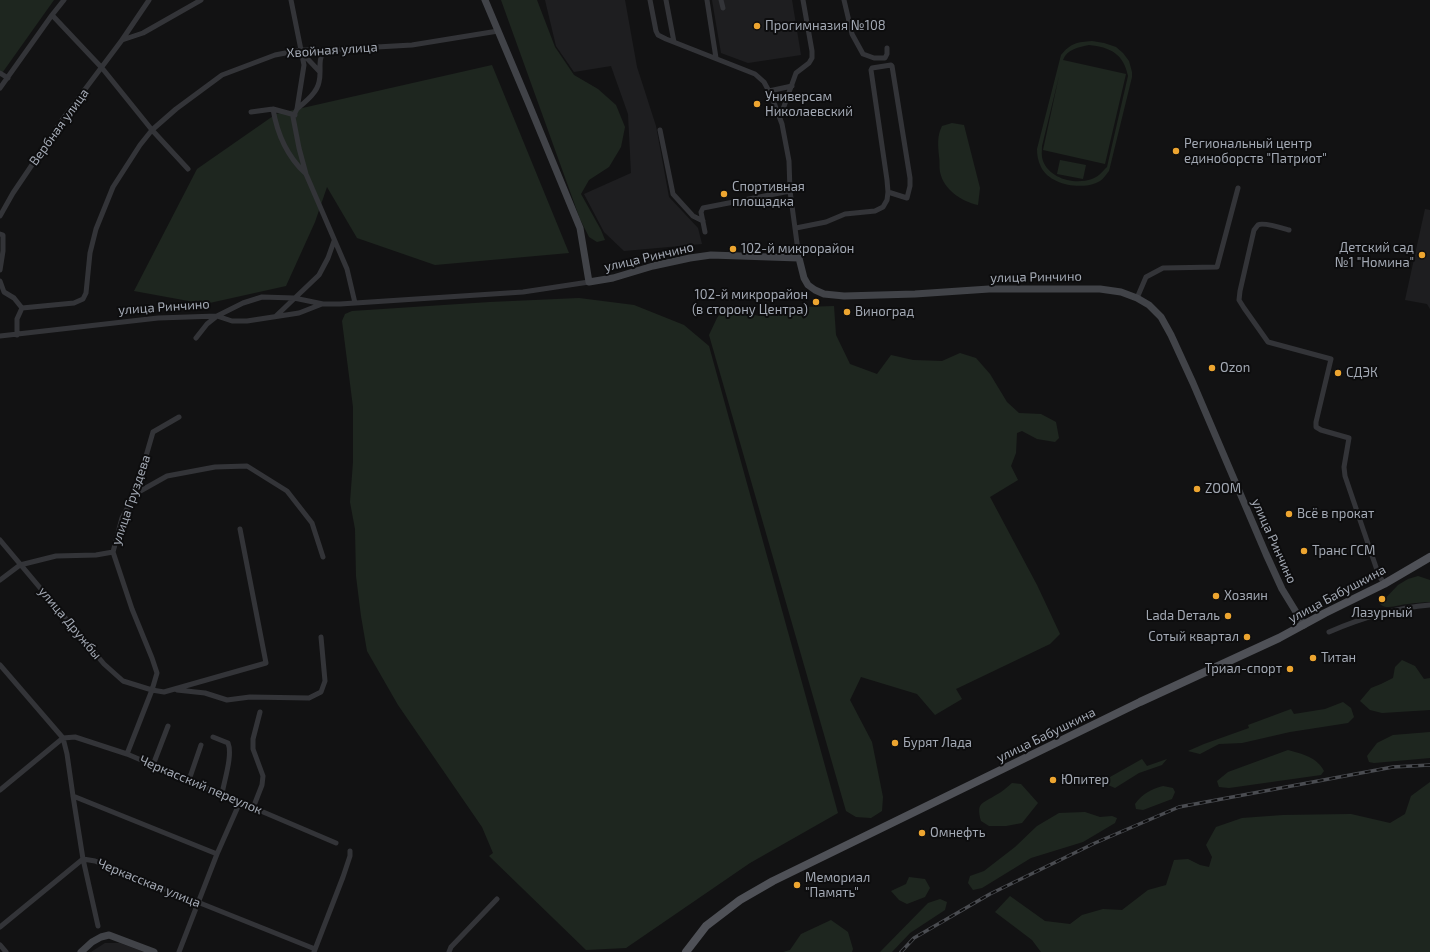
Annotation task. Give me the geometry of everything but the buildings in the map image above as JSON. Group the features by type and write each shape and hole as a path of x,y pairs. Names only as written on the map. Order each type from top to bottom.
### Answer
{"main road":[{"name":"улица Бабушкина","path":"686,952 706,926 740,900 773,881 1127,709 1279,638 1384,584 1430,557"}],"street":[{"path":"0,88 64,0"},
{"name":"Вербная улица","path":"0,216 12,193 65,116 102,68 149,0"},
{"path":"122,40 143,33 202,0"},
{"path":"292,0 304,66 294,118 299,148 306,174 347,269 355,303"},
{"name":"улица Ринчино","path":"485,0 580,228 589,282"},
{"path":"650,0 658,35 755,74 764,82 782,124 789,161 790,191 799,258"},
{"path":"666,0 674,42"},
{"path":"707,0 716,58"},
{"path":"721,0 723,8"},
{"path":"779,115 783,109 796,73 809,63 812,58 802,0"},
{"path":"844,0 852,34 863,54 874,58 885,58 887,54 886,48"},
{"path":"52,15 102,68 152,130 188,169"},
{"name":"Хвойная улица","path":"22,308 74,303 82,299 86,293 90,253 96,229 113,187 140,145 152,130 176,109 222,75 275,55 308,50 412,45 498,31"},
{"path":"308,50 312,64"},
{"path":"296,112 317,88 320,81 320,59 324,50"},
{"path":"301,51 319,72"},
{"path":"796,228 826,222 845,214 876,211 883,207 887,200 888,192 871,70 872,68 891,65 910,178 910,186 907,198 888,192"},
{"path":"0,73 8,78"},
{"path":"769,91 792,86"},
{"path":"251,112 273,109 296,112"},
{"path":"273,109 276,126 285,146 297,166 306,174"},
{"path":"660,130 673,194 693,216 703,221"},
{"path":"1137,298 1146,278 1163,268 1217,267 1238,188"},
{"path":"705,232 701,212 703,208 790,191"},
{"path":"1289,230 1264,224 1259,224 1256,226 1240,291 1240,300 1268,342 1331,359 1316,427 1321,430 1349,438 1344,467 1345,476 1378,573 1384,584"},
{"path":"0,234 3,235 3,251 0,270"},
{"path":"275,316 319,275 328,258 334,241"},
{"name":"улица Ринчино","path":"0,336 158,318 217,316 243,303 262,297 294,298 323,304 523,292 613,278 658,265 711,255 799,258 804,278 808,285 824,294 844,296 915,294 989,289 1100,288 1121,292 1137,298 1149,305 1161,317 1171,335 1272,568 1282,589 1304,625"},
{"path":"0,281 4,292 14,298 22,308 17,319 17,334"},
{"path":"196,338 207,324 217,316 232,321 299,312 323,304"},
{"name":"улица Груздева","path":"0,580 20,565 56,556 96,555 113,552 122,518 135,494 154,432 179,417"},
{"path":"135,494 167,476 215,467 247,466 287,491 312,523 323,557"},
{"path":"174,690 266,663 240,529"},
{"name":"улица Дружбы","path":"0,540 104,664 123,681 152,690 164,692 174,690"},
{"path":"113,552 132,609 157,673 152,690 127,754"},
{"path":"1329,632 1354,621 1410,607 1430,605"},
{"path":"174,690 204,693 227,700 250,697 310,698 321,692 325,681 321,637"},
{"path":"0,665 63,738 67,754 83,859 98,926"},
{"path":"253,808 262,786 263,776 253,749 253,739 260,712"},
{"path":"152,765 168,726"},
{"name":"Черкасский переулок","path":"63,738 75,737 127,754 336,843"},
{"path":"213,737 228,743 230,747 230,755 222,794"},
{"path":"0,790 63,738"},
{"path":"189,780 201,745"},
{"path":"73,796 217,854"},
{"path":"178,952 217,854 240,802"},
{"path":"314,950 343,876 350,856 350,851"},
{"name":"Черкасская улица","path":"0,927 83,859 95,862 314,950"},
{"path":"449,952 496,899"},
{"path":"81,952 92,942 109,935 154,952"},
{"path":"0,945 6,952"}],"shaded area":[{"path":"0,0 54,0 0,76"},
{"path":"501,0 537,0 555,47 574,75 598,89 616,105 625,127 621,147 609,167 589,180 581,194 605,240 597,242 589,237 580,219"},
{"path":"545,0 625,0 637,67 656,126 669,197 698,228 702,244 624,251 604,232 584,194 631,173 628,114 611,66 574,72 556,46"},
{"name":"Прогимназия №108","path":"712,0 792,0 801,55 748,63 721,53"},
{"path":"1092,41 1116,47 1123,53 1129,61 1132,77 1109,171 1102,180 1096,183 1081,186 1065,184 1051,178 1045,173 1037,156 1037,149 1061,55 1071,46 1078,43","holes":["1089,45 1097,46 1115,53 1123,62 1128,76 1107,167 1098,176 1092,179 1085,181 1071,181 1057,176 1046,167 1042,159 1042,146 1059,76 1043,150 1105,164 1126,74 1063,60 1067,53 1074,49"]},
{"path":"492,65 569,253 435,265 357,238 327,187 315,222 286,286 205,304 134,291 197,169 276,114"},
{"path":"952,123 964,125 980,188 978,205 965,201 954,194 945,184 940,172 938,144 939,133 942,126"},
{"path":"1060,160 1086,165 1083,179 1057,174"},
{"name":"Детский сад №1 \"Номина\"","path":"1425,209 1430,210 1430,309 1427,304 1405,300"},
{"path":"579,298 634,305 684,325 709,346 838,813 750,863 626,948 586,950 489,856 493,853 482,827 398,705 367,651 356,576 355,529 350,502 353,462 353,407 342,321 345,314 352,311"},
{"path":"834,306 836,335 850,364 877,374 891,355 913,360 942,361 960,353 976,358 990,374 1007,402 1019,413 1041,414 1056,422 1059,438 1055,442 1037,439 1022,431 1017,433 1016,453 1011,466 1018,480 990,497 1037,585 1060,634 1050,644 956,689 962,699 935,715 917,694 861,677 850,700 872,742 883,797 882,811 871,818 856,817 846,811 709,335 717,318 723,310 733,310 759,316 805,307"},
{"path":"1418,576 1430,580 1430,602 1390,607 1380,604 1398,585 1408,579"},
{"path":"1402,660 1415,666 1424,679 1430,678 1430,710 1382,713 1370,710 1360,701 1371,688 1393,678 1395,667"},
{"path":"1343,702 1351,708 1354,717 1348,723 1290,732 1242,743 1219,744 1200,754 1188,751 1249,728 1248,725 1291,709 1294,714 1325,709"},
{"path":"1430,732 1430,758 1374,763 1369,762 1367,756 1377,743 1393,735"},
{"path":"1288,750 1313,759 1324,771 1321,775 1229,788 1219,787 1217,781 1228,772"},
{"path":"1142,759 1147,766 1167,759 1162,765 1139,773 1115,788 1108,785 1110,777"},
{"path":"1430,782 1430,952 1041,952 1032,940 995,912 1010,896 1045,921 1070,924 1082,915 1103,909 1122,910 1148,890 1166,885 1174,860 1188,859 1200,865 1209,867 1212,857 1206,845 1216,827 1242,818 1283,815 1351,814 1390,823 1405,814 1411,796"},
{"path":"1012,783 1021,784 1038,803 1022,823 1006,826 989,826 981,821 979,810 981,804"},
{"path":"1163,786 1173,788 1175,792 1172,799 1143,810 1136,809 1135,804 1138,800 1151,790"},
{"path":"1085,812 1100,817 1112,816 1117,818 1115,823 1083,842 1031,858 982,888 973,890 968,883 970,876 984,871 1015,847 1037,826 1059,813"},
{"path":"909,877 925,879 930,888 925,897 907,904 899,900 891,891 906,884"},
{"path":"940,899 947,902 945,910 910,933 892,952 880,952 928,903"},
{"path":"831,920 848,932 853,949 852,952 783,952 790,950 801,934"},
{"path":"105,943 120,943 144,952 91,952"}],"railway":[{"path":"901,952 914,938 990,894 1095,843 1179,807 1393,767 1430,765"}],"place":[{"name":"Прогимназия №108","path":"757,26"},
{"name":"Универсам Николаевский","path":"757,104"},
{"name":"Региональный центр единоборств \"Патриот\"","path":"1176,151"},
{"name":"Спортивная площадка","path":"724,194"},
{"name":"102-й микрорайон","path":"733,249"},
{"name":"Детский сад №1 \"Номина\"","path":"1422,255"},
{"name":"102-й микрорайон (в сторону Центра)","path":"816,302"},
{"name":"Виноград","path":"847,312"},
{"name":"Ozon","path":"1212,368"},
{"name":"СДЭК","path":"1338,373"},
{"name":"ZOOM","path":"1197,489"},
{"name":"Всё в прокат","path":"1289,514"},
{"name":"Транс ГСМ","path":"1304,551"},
{"name":"Хозяин","path":"1216,596"},
{"name":"Лазурный","path":"1382,599"},
{"name":"Lada Dеталь","path":"1228,616"},
{"name":"Сотый квартал","path":"1247,637"},
{"name":"Титан","path":"1313,658"},
{"name":"Триал-спорт","path":"1290,669"},
{"name":"Бурят Лада","path":"895,743"},
{"name":"Юпитер","path":"1053,780"},
{"name":"Омнефть","path":"922,833"},
{"name":"Мемориал \"Память\"","path":"797,885"}]}
